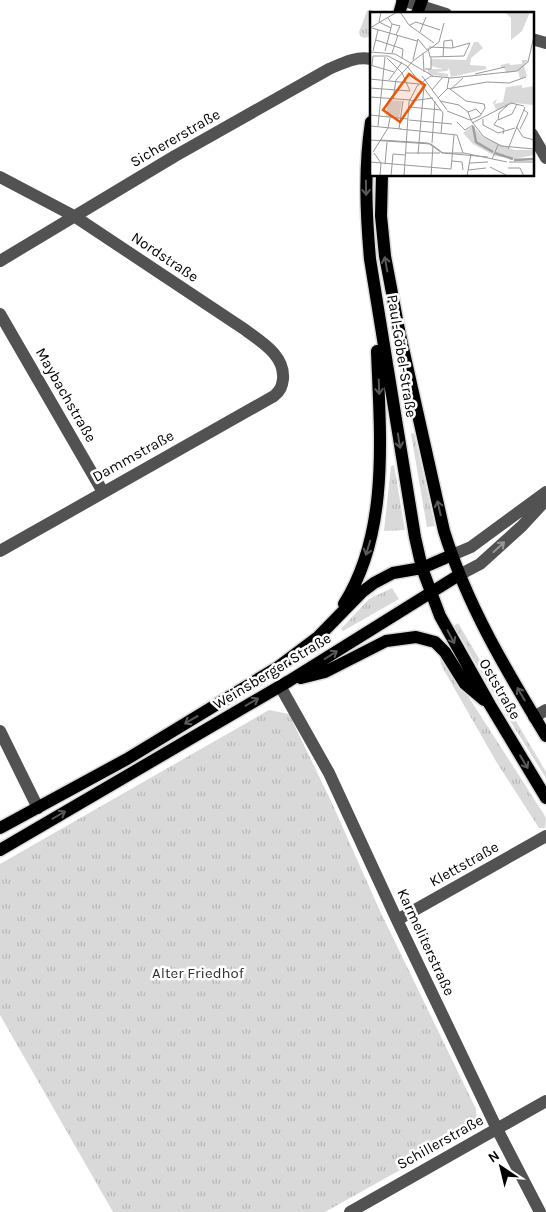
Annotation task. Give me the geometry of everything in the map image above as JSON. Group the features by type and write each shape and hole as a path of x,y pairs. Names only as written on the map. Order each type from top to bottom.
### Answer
{"main road":[{"name":"Paul-Göbel-Straße","path":"370,132 366,172 366,216 376,303 415,537 430,593"},
{"name":"Paul-Göbel-Straße","path":"382,176 381,216 385,256 444,531 460,575"},
{"path":"332,623 352,591 361,569 370,542 376,512 379,446 376,303"},
{"name":"Weinsberger Straße","path":"0,828 127,759 272,670 304,649 362,592 374,583 393,573 422,568 452,555"},
{"name":"Weinsberger Straße","path":"0,850 285,684 460,575"},
{"name":"Oststraße","path":"460,575 473,607 546,736"},
{"name":"Oststraße","path":"430,593 456,646 546,798"},
{"path":"285,684 325,672 386,641 416,637 435,642 445,652 465,684 490,705"}],"street":[{"path":"402,0 438,12"},
{"name":"Sichererstraße","path":"0,261 330,68 347,60 370,59"},
{"path":"534,137 546,158"},
{"name":"Nordstraße","path":"0,178 74,216 264,345 282,364 284,372 281,388"},
{"name":"Maybachstraße","path":"0,314 103,492"},
{"name":"Dammstraße","path":"0,551 274,396 281,388"},
{"name":"Weinsberger Straße","path":"452,555 470,547 546,492"},
{"name":"Weinsberger Straße","path":"460,575 480,564 522,526 546,500"},
{"name":"Karmeliterstraße","path":"285,684 497,1129 540,1212"},
{"path":"534,717 546,710"},
{"path":"0,731 38,808"},
{"name":"Klettstraße","path":"397,920 546,836"},
{"name":"Schillerstraße","path":"350,1212 546,1101"}],"green space":[{"path":"371,9 373,12 370,12 370,36 364,38 360,36 359,32 367,11"},
{"path":"414,433 435,526 427,527 411,434"},
{"path":"394,465 405,530 384,531 391,466"},
{"path":"392,588 399,599 343,631 341,629 369,599"},
{"path":"458,623 546,772 546,778 500,705 454,626"},
{"path":"440,657 446,662 545,816 545,828 539,828 497,763 441,665"},
{"name":"Alter Friedhof","path":"269,710 289,714 331,801 380,911 476,1109 477,1127 325,1212 113,1212 0,1015 0,864"}]}
